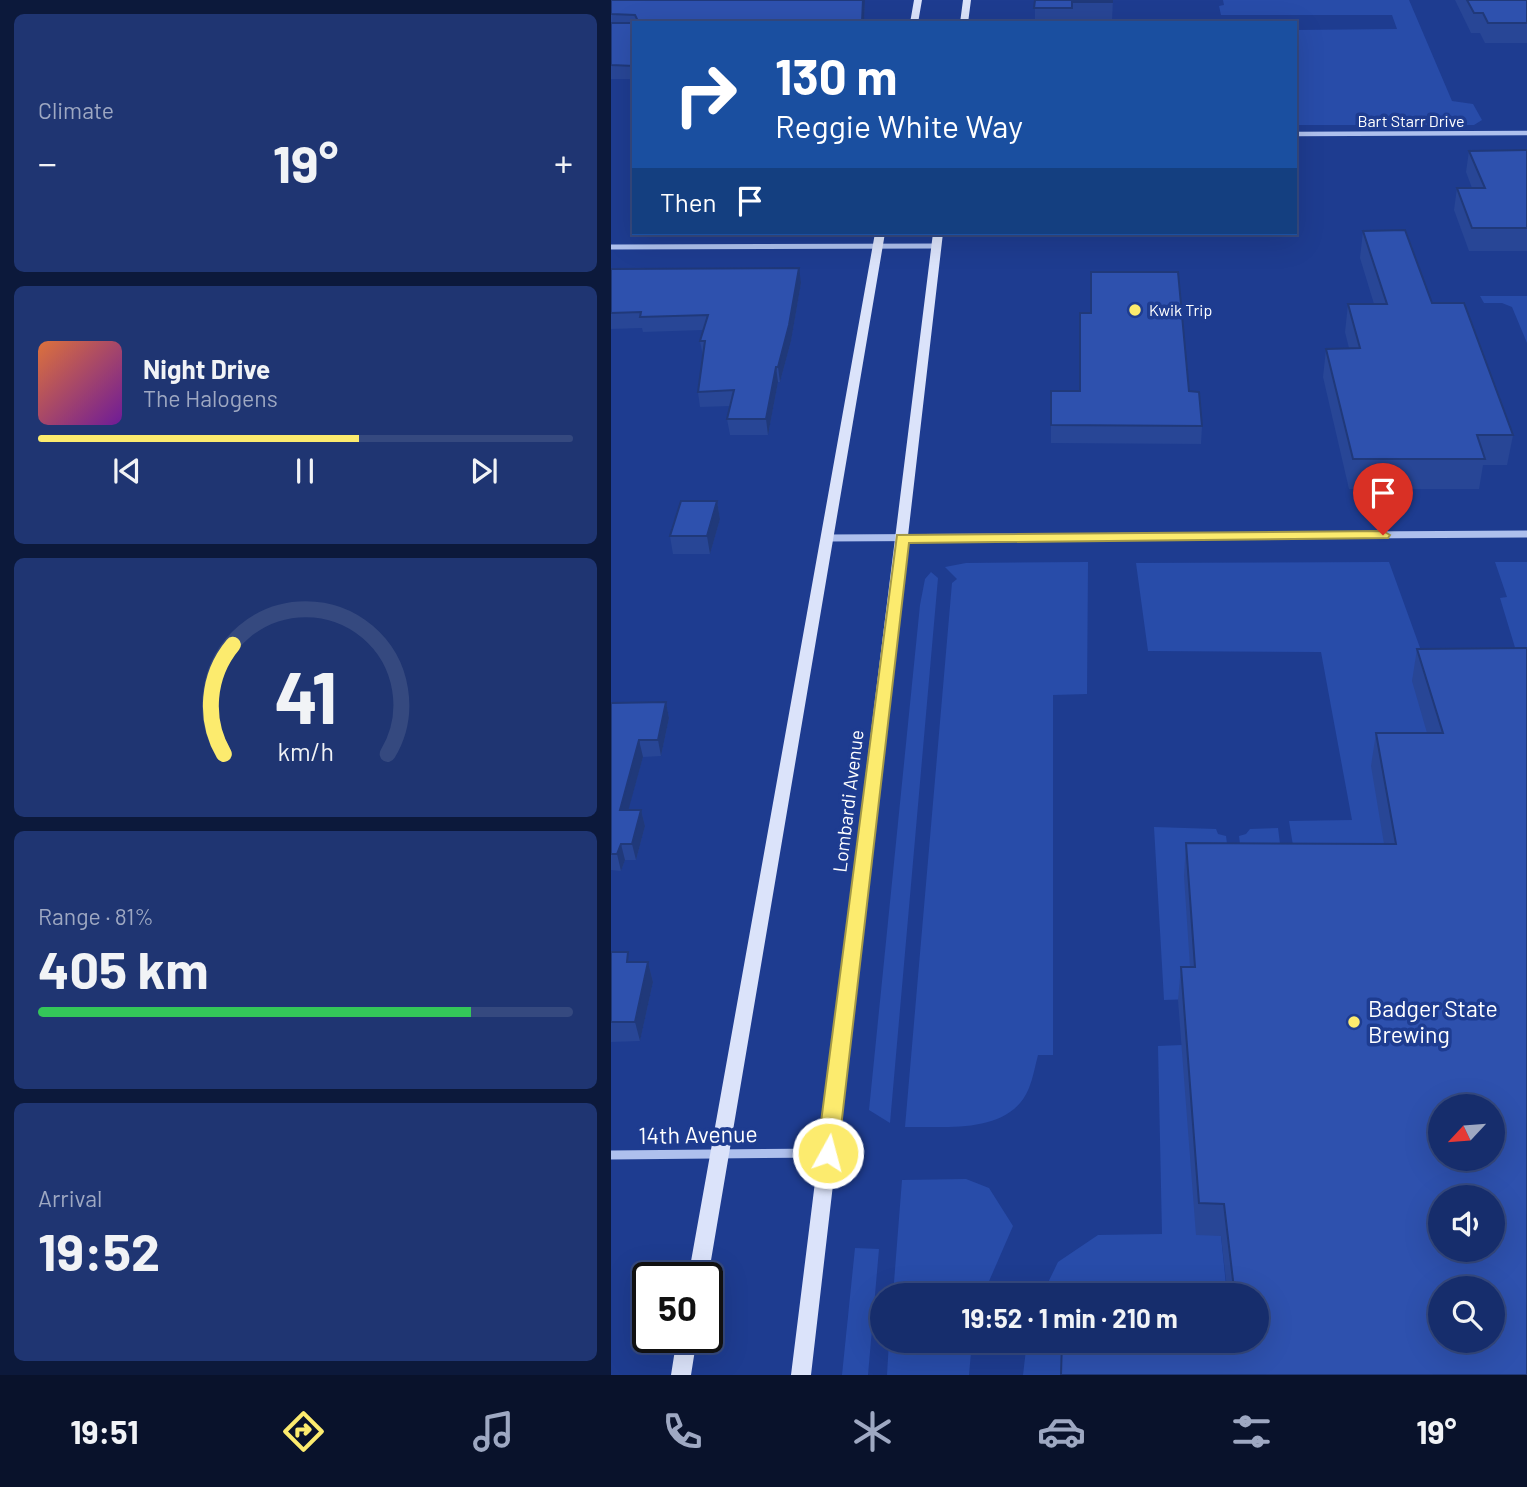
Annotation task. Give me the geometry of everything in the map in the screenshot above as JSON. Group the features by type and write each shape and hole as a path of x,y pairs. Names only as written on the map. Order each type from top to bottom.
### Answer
{"main road":[{"path":"914,21 918,0"},
{"path":"964,21 967,0"},
{"path":"700,1262 880,235"},
{"name":"Lombardi Avenue","path":"801,1375 938,235"},
{"path":"681,1375 684,1353"}],"street":[{"name":"Bart Starr Drive","path":"1297,134 1527,133"},
{"path":"611,247 937,246"},
{"path":"826,538 1527,534"},
{"name":"14th Avenue","path":"611,1155 828,1153"}],"shaded area":[{"path":"1223,0 1409,0 1452,101 1473,104 1482,120 1474,125 1297,125 1297,30 1397,29 1392,15 1221,15 1219,6 1224,5"},
{"path":"1480,296 1527,296 1527,343 1512,307 1502,303 1484,303"},
{"path":"1088,562 1087,694 1053,695 1053,1055 1038,1055 1029,1088 1020,1103 1007,1114 975,1125 905,1127 952,583 957,579 945,567 966,563"},
{"path":"1389,562 1432,681 1436,765 1390,877 1298,876 1289,821 1352,820 1321,652 1148,651 1136,563"},
{"path":"1495,562 1527,562 1527,687 1500,598 1507,597"},
{"path":"931,572 938,578 890,1123 869,1110 920,605 925,579"},
{"path":"1154,827 1216,829 1218,834 1226,836 1231,876 1192,999 1164,1000"},
{"path":"1278,828 1284,876 1244,876 1239,836 1250,829"},
{"path":"1182,1045 1221,1236 1226,1283 1048,1283 1058,1262 1098,1235 1162,1234 1158,1046"},
{"path":"966,1179 989,1188 1013,1226 988,1283 894,1283 902,1180"},
{"path":"855,1248 879,1249 876,1283 870,1283 868,1375 842,1375"},
{"path":"888,1353 971,1353 969,1375 887,1375"},
{"path":"1026,1353 1062,1353 1062,1375 1023,1375"}],"building":[{"path":"611,0 863,0 862,21 635,21 635,15 611,14"},
{"path":"1035,0 1112,2 1072,2 1072,8 1034,8"},
{"path":"1467,0 1527,0 1527,23 1488,23 1483,13 1474,13"},
{"path":"611,23 632,23 632,66 611,65"},
{"path":"1527,150 1527,228 1472,228 1457,188 1485,188 1469,151"},
{"path":"1405,230 1432,303 1464,303 1513,435 1477,435 1485,459 1353,459 1326,349 1360,348 1348,304 1387,304 1363,231"},
{"path":"799,268 789,325 776,367 766,419 727,419 734,390 698,392 705,341 700,341 708,315 640,317 641,312 611,313 611,269"},
{"path":"1091,272 1178,272 1189,391 1199,392 1202,426 1051,425 1051,391 1080,391 1080,313 1091,313"},
{"path":"681,501 717,501 707,536 670,536"},
{"name":"Badger State Brewing","path":"1527,648 1527,1375 1061,1375 1062,1353 1269,1353 1269,1283 1233,1283 1224,1204 1199,1203 1181,967 1195,967 1186,843 1396,844 1376,733 1443,733 1417,649"},
{"path":"666,702 658,740 639,740 620,810 641,810 632,844 621,844 617,854 611,854 611,703"},
{"path":"611,952 628,952 627,962 648,962 635,1022 611,1022"}],"place":[{"name":"Kwik Trip","path":"1135,310"},
{"name":"Badger State Brewing","path":"1354,1022"}],"route":[{"path":"828,1153 903,538 1383,535"}]}
